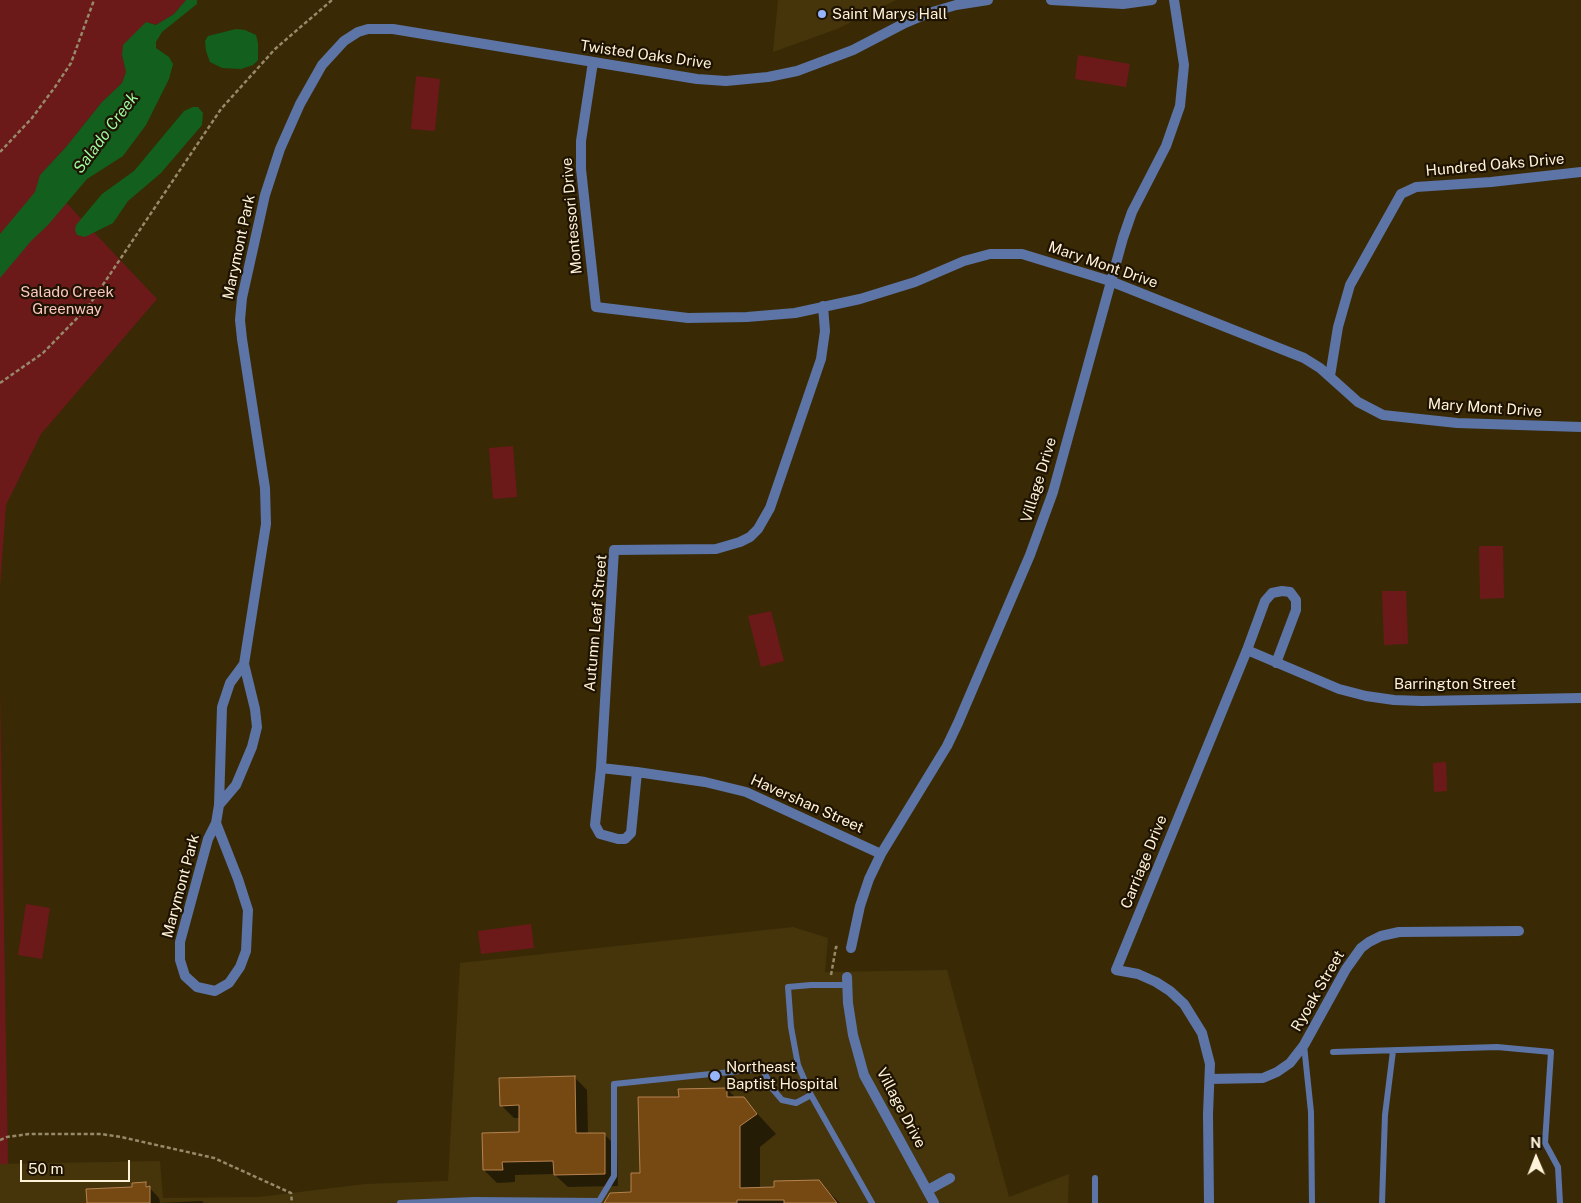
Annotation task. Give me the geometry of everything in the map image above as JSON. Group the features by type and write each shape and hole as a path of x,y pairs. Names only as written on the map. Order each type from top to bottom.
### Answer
{"street":[{"name":"Twisted Oaks Drive","path":"496,47 697,80 726,81 768,77 797,71 853,50 929,13 956,5 988,0"},
{"path":"1051,0 1100,4 1123,4 1152,0"},
{"name":"Village Drive","path":"851,948 860,906 869,879 881,854 946,746 1030,554 1053,492 1110,281 1132,212 1166,146 1180,106 1184,65 1174,0"},
{"name":"Marymont Park","path":"219,805 236,785 252,748 257,727 255,709 244,664 266,524 266,488 240,320 242,298 266,195 280,149 300,104 322,65 344,41 358,32 378,28 393,29 496,47"},
{"name":"Montessori Drive","path":"593,62 581,141 581,170 596,307"},
{"name":"Hundred Oaks Drive","path":"1330,376 1338,327 1350,285 1401,194 1416,187 1491,182 1581,172"},
{"name":"Mary Mont Drive","path":"596,307 688,318 747,317 795,313 860,299 915,282 964,262 990,254 1022,254 1110,281 1304,358 1330,376 1358,402 1383,415 1457,422 1581,427"},
{"name":"Autumn Leaf Street","path":"638,772 631,833 625,839 600,834 595,825 601,768 614,550 704,550 740,542 750,537 758,529 770,508 821,358 825,331 823,306"},
{"name":"Carriage Drive","path":"1209,1203 1208,1114 1210,1079 1208,1056 1202,1033 1184,1004 1170,991 1138,974 1116,970 1247,650 1265,601 1272,593 1290,592 1296,600 1296,610 1276,663"},
{"name":"Barrington Street","path":"1247,650 1339,688 1366,696 1422,701 1581,698"},
{"name":"Marymont Park","path":"216,823 248,910 246,951 240,967 229,983 215,991 197,987 185,976 180,960 180,942 208,839 216,823 219,805 222,706 230,683 244,664"},
{"name":"Havershan Street","path":"601,768 726,786 746,792 881,854"},
{"name":"Ryoak Street","path":"1210,1079 1263,1078 1277,1072 1290,1062 1304,1046 1346,969 1361,948 1381,936 1399,932 1519,931"},
{"name":"Village Drive","path":"847,981 848,1004 853,1034 864,1075 934,1203"},
{"path":"928,1190 950,1178"}],"lane":[{"path":"847,981 788,987 791,1027 798,1065 811,1095 872,1203"},
{"path":"1304,1046 1311,1112 1312,1203"},
{"path":"1333,1052 1497,1048 1551,1052 1545,1143 1558,1167 1560,1203"},
{"path":"1382,1203 1386,1115 1393,1051"},
{"path":"400,1203 474,1200 599,1201 614,1176 614,1084 798,1065"},
{"path":"763,1068 771,1087 782,1100 796,1103 811,1095"},
{"path":"1095,1178 1095,1203"}],"path":[{"path":"0,152 32,118 71,63 94,0"},
{"path":"0,383 43,353 88,307 221,110 275,49 332,0"},
{"path":"847,981 831,977 831,972 836,947 851,948"},
{"path":"0,1140 7,1137 29,1134 101,1134 121,1137 214,1158 291,1192 292,1203"}],"shaded area":[{"name":"Saint Marys Hall","path":"778,0 896,0 837,29 773,52"},
{"name":"Northeast Baptist Hospital","path":"793,927 828,938 825,972 947,970 1009,1197 1069,1174 1068,1203 0,1203 0,1164 160,1161 163,1198 259,1197 365,1184 448,1181 460,963"}],"green space":[{"name":"Salado Creek Greenway","path":"0,0 186,0 174,14 156,25 146,22 122,55 126,72 122,83 102,102 66,147 40,175 157,299 41,434 6,505 0,587"},
{"path":"1078,55 1130,64 1126,87 1075,79"},
{"path":"416,76 440,79 435,131 411,129"},
{"path":"513,446 517,497 493,499 489,448"},
{"path":"1479,546 1503,546 1504,598 1480,599"},
{"path":"1382,591 1406,591 1408,644 1384,645"},
{"path":"771,611 784,661 761,667 748,616"},
{"path":"0,689 8,1164 0,1164"},
{"path":"1446,762 1447,791 1434,792 1433,763"},
{"path":"26,904 50,908 42,959 18,955"},
{"path":"531,924 534,948 481,954 478,931"}],"water":[{"name":"Salado Creek","path":"186,0 197,0 197,4 162,32 156,42 156,48 169,57 173,64 169,79 146,125 123,156 87,179 0,278 0,234 35,192 40,175 66,147 102,102 122,83 126,72 122,55 123,45 146,22 156,25 174,14"},
{"path":"236,29 245,30 256,35 258,60 253,65 241,69 222,68 210,62 205,41 208,36"},
{"path":"198,107 203,113 202,125 161,173 128,201 113,223 85,237 77,235 76,225 102,194 134,171 184,111"}],"building":[{"path":"575,1076 576,1133 605,1133 605,1174 554,1175 553,1161 502,1162 503,1170 483,1170 482,1133 519,1132 519,1105 500,1106 499,1078"},
{"path":"727,1088 727,1097 744,1097 757,1114 740,1126 740,1188 774,1187 774,1181 819,1180 837,1203 784,1203 784,1200 737,1200 737,1203 604,1203 610,1193 631,1192 631,1173 640,1173 638,1097 679,1097 678,1089"},
{"path":"146,1182 146,1187 150,1186 150,1203 87,1203 86,1189 132,1187 132,1183"}],"place":[{"name":"Saint Marys Hall","path":"822,14"},
{"name":"Northeast Baptist Hospital","path":"715,1076"}]}
